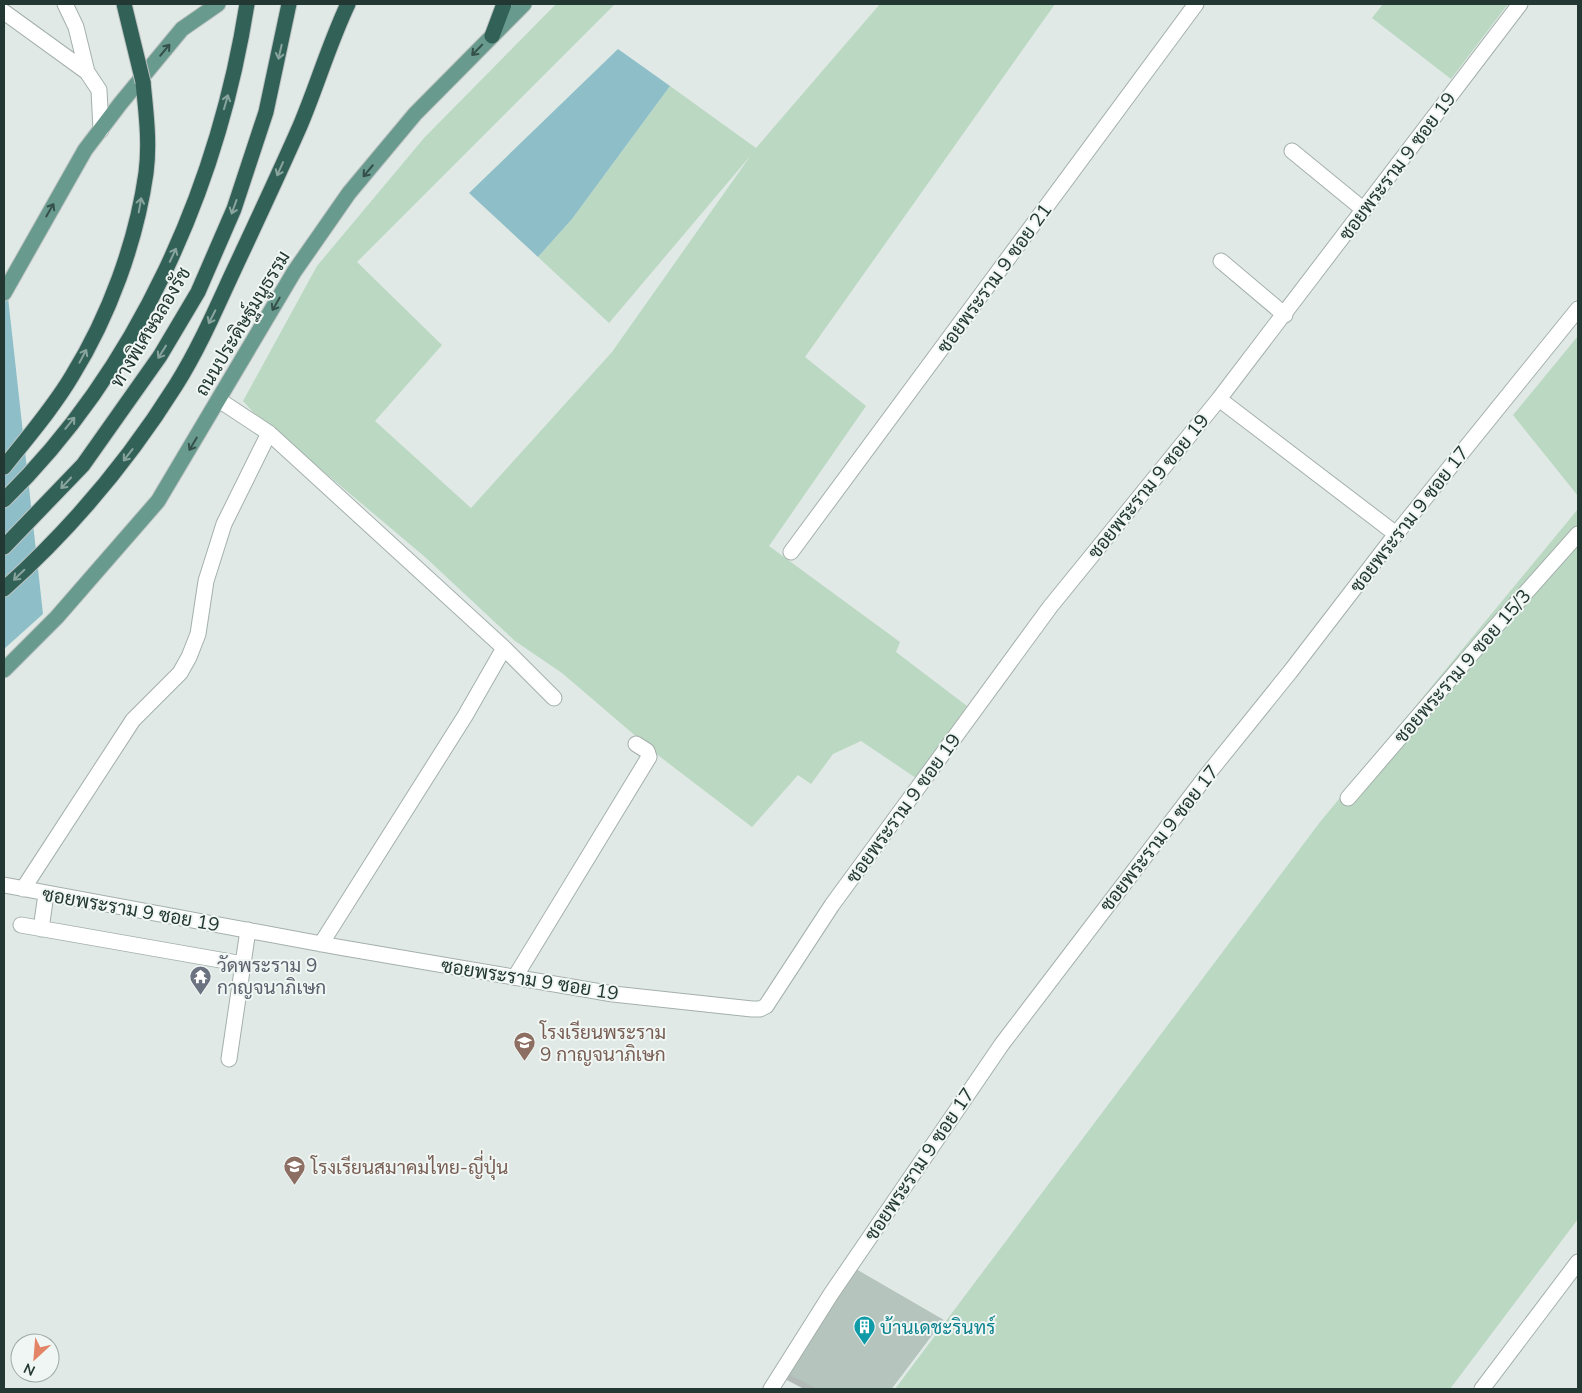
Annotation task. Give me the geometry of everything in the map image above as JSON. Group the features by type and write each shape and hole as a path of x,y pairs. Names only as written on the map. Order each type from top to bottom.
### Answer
{"highway":[{"path":"4,467 72,376 101,322 119,277 138,214 146,172 147,127 143,82 124,4"},
{"name":"ทางพิเศษฉลองรัช","path":"4,500 49,450 93,394 136,328 175,252 209,162 232,83 247,4"},
{"name":"ทางพิเศษฉลองรัช","path":"4,547 83,465 160,356 198,292 234,208 266,112 290,4"},
{"path":"4,589 66,528 128,455 177,384 217,307 300,125 332,38 348,4"},
{"path":"492,36 504,4"}],"main road":[{"path":"4,293 85,150 182,30 218,4"},
{"name":"ถนนประดิษฐ์มนูธรรม","path":"4,670 58,617 158,501 294,272 349,193 415,114 524,4"}],"street":[{"path":"65,4 76,28 88,72 99,90 101,130"},
{"name":"ซอยพระราม 9 ซอย 21","path":"791,552 1196,4"},
{"name":"ซอยพระราม 9 ซอย 19","path":"4,885 321,944 613,994 760,1010 770,1003 832,904 1050,607 1219,400 1520,4"},
{"path":"4,12 88,72"},
{"path":"1292,151 1364,210"},
{"path":"1221,260 1285,314"},
{"name":"ซอยพระราม 9 ซอย 17","path":"771,1389 831,1294 1002,1044 1207,774 1290,672 1396,534 1578,309"},
{"path":"219,400 269,433 504,648 554,698"},
{"path":"1219,400 1396,534"},
{"path":"23,889 134,720 180,673 189,657 198,634 206,581 224,524 269,433"},
{"name":"ซอยพระราม 9 ซอย 15/3","path":"1348,798 1481,643 1578,534"},
{"path":"321,944 465,716 504,648"},
{"path":"515,977 645,764 649,756 647,752 636,744"},
{"path":"41,929 46,894"},
{"path":"21,926 243,964"},
{"path":"229,1059 248,930"},
{"path":"1482,1389 1578,1262"}],"green space":[{"path":"556,4 615,4 357,262 442,345 375,421 471,508 612,352 751,155 609,323 538,257 572,219 670,86 756,148 880,4 1055,4 805,357 866,406 769,546 900,642 896,652 967,706 916,778 861,741 833,754 811,784 798,775 752,827 659,756 562,673 515,641 425,557 253,412 243,401 317,266 424,138"},
{"path":"1383,4 1508,4 1451,79 1372,18"},
{"path":"1578,336 1578,496 1513,415"},
{"path":"1578,509 1578,1219 1450,1389 895,1389 1320,822"}],"water":[{"path":"618,49 670,86 572,219 538,257 469,193"},
{"path":"4,261 43,614 4,649"}],"building":[{"name":"บ้านเดชะรินทร์","path":"855,1269 943,1320 891,1389 817,1389 787,1373"}],"place":[{"name":"วัดพระราม 9 กาญจนาภิเษก","path":"201,995"},
{"name":"โรงเรียนพระราม 9 กาญจนาภิเษก","path":"524,1062"},
{"name":"โรงเรียนสมาคมไทย-ญี่ปุ่น","path":"295,1186"},
{"name":"บ้านเดชะรินทร์","path":"864,1346"}]}
